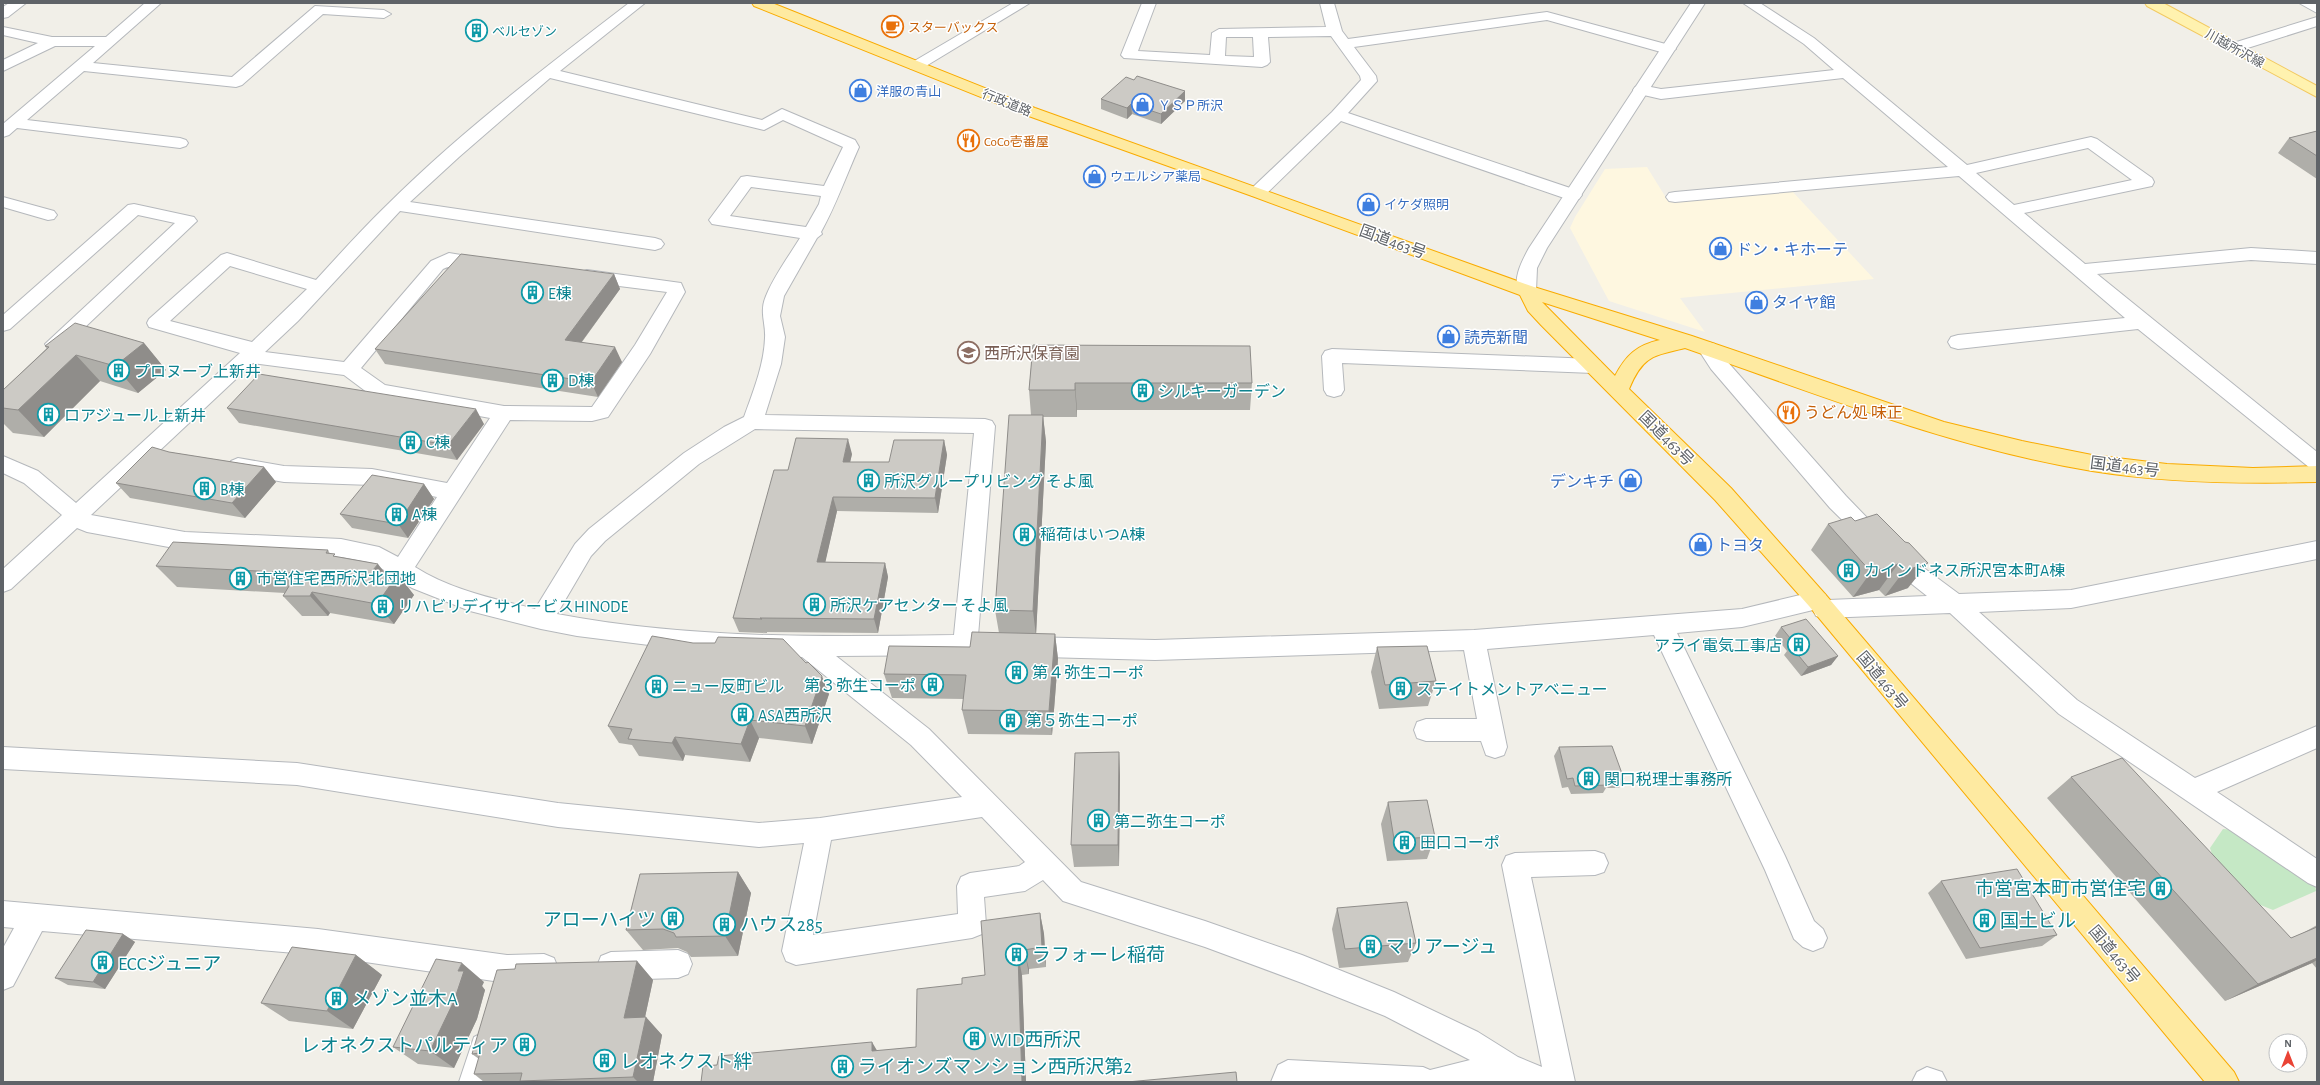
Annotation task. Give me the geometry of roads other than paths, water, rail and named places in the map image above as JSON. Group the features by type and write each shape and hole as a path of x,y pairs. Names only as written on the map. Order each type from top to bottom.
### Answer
{"highway":[{"name":"行政道路","path":"759,3 1029,111 1168,162 1258,192"},
{"name":"国道463号","path":"1258,192 1527,291 1686,341 1941,428 2022,449 2092,463 2167,472 2253,476 2317,474"},
{"name":"国道463号","path":"1527,291 1540,312 1723,494 1820,605 2224,1082"},
{"path":"1619,390 1627,368 1638,356 1651,347 1686,341"}],"main road":[{"name":"川越所沢線","path":"2152,3 2317,92"}],"street":[{"path":"3,14 19,3"},
{"path":"8,127 107,41 154,3"},
{"path":"3,583 77,515 160,451 251,353 320,287 396,205 453,153 548,73 638,3"},
{"path":"916,66 1023,3"},
{"path":"1149,3 1129,55 1262,62 1260,32"},
{"path":"1258,192 1338,115 1369,81 1368,76 1339,37 1327,3"},
{"path":"1533,3 1547,16"},
{"path":"1527,291 1528,268 1538,248 1698,3"},
{"path":"1750,3 1809,41 2083,270 2142,322 2317,464"},
{"path":"2306,3 2317,9"},
{"path":"79,66 236,82 320,9 384,14"},
{"path":"1217,60 1219,33 1260,32 1339,37 1547,16 1668,49"},
{"path":"2235,47 2317,22"},
{"path":"3,31 52,42 107,41"},
{"path":"3,66 52,42"},
{"path":"548,73 764,125 782,114 849,143 851,147 830,192 828,204 813,234 775,296 772,316 775,337 765,388 752,422"},
{"path":"1641,90 1661,94 1846,73"},
{"path":"1338,115 1573,195"},
{"path":"8,127 180,143"},
{"path":"1676,197 1963,171 2091,142 2146,182 2011,211"},
{"path":"813,234 718,220 747,181 830,192"},
{"path":"3,202 48,215"},
{"path":"396,205 655,244"},
{"path":"3,325 134,208 188,222 43,355"},
{"path":"2083,270 2250,254 2317,258"},
{"path":"320,287 227,259 156,323 251,353 349,369 379,391 504,413 592,414 601,412 643,349 676,292 674,287 573,275"},
{"path":"349,369 437,264 449,259 503,266"},
{"path":"1958,342 2142,322"},
{"path":"1708,349 1718,364 1838,502 1897,560 1955,604 2068,707 2317,874"},
{"path":"1334,390 1332,356 1593,366"},
{"path":"401,570 504,413"},
{"path":"541,620 583,550 597,535 701,452 730,432 752,422 985,426 965,645"},
{"path":"3,464 31,477 87,524 185,541 341,548 379,556 420,582 478,604 541,620 721,644 808,647 965,645 1155,650 1474,640 1662,626 1742,618 1820,605 1955,604 2071,599 2317,550"},
{"path":"221,464 284,474 372,477 453,492"},
{"path":"1662,626 1763,838 1804,930 1813,938"},
{"path":"1426,730 1494,739 1474,640"},
{"path":"808,647 920,737 1074,892 1205,934 1309,972 1394,1006 1468,1042 1508,1067 1542,1082"},
{"path":"2192,791 2317,737"},
{"path":"3,758 297,774 558,815 759,836 820,830 987,805"},
{"path":"820,830 796,951 972,925 970,886 1025,878 1045,863"},
{"path":"1560,1082 1515,865 1594,863"},
{"path":"3,914 318,942 504,980 577,967 678,964"},
{"path":"3,976 35,916"},
{"path":"474,1082 492,1022"},
{"path":"1436,1082 1508,1067"},
{"path":"1286,1082 1288,1075 1423,1082"},
{"path":"1927,1082 1932,1082"}],"place":[{"name":"スターバックス","path":"892,27"},
{"name":"ベルセゾン","path":"476,31"},
{"name":"洋服の青山","path":"861,91"},
{"name":"ＹＳＰ所沢","path":"1143,105"},
{"name":"CoCo壱番屋","path":"969,141"},
{"name":"ウエルシア薬局","path":"1094,176"},
{"name":"イケダ照明","path":"1369,204"},
{"name":"ドン・キホーテ","path":"1720,249"},
{"name":"E棟","path":"533,293"},
{"name":"タイヤ館","path":"1757,302"},
{"name":"読売新聞","path":"1449,337"},
{"name":"西所沢保育園","path":"968,353"},
{"name":"プロヌーブ上新井","path":"118,371"},
{"name":"D棟","path":"552,380"},
{"name":"シルキーガーデン","path":"1142,391"},
{"name":"うどん処 味正","path":"1789,412"},
{"name":"ロアジュール上新井","path":"49,415"},
{"name":"C棟","path":"410,442"},
{"name":"所沢グループリビング そよ風","path":"868,481"},
{"name":"デンキチ","path":"1630,481"},
{"name":"B棟","path":"205,489"},
{"name":"A棟","path":"397,514"},
{"name":"稲荷はいつA棟","path":"1024,534"},
{"name":"トヨタ","path":"1700,545"},
{"name":"カインドネス所沢宮本町A棟","path":"1848,570"},
{"name":"市営住宅西所沢北団地","path":"240,578"},
{"name":"所沢ケアセンター そよ風","path":"815,605"},
{"name":"リハビリデイサイービスHINODE","path":"382,606"},
{"name":"アライ電気工事店","path":"1798,645"},
{"name":"第４弥生コーポ","path":"1016,672"},
{"name":"第３弥生コーポ","path":"932,685"},
{"name":"ニュー反町ビル","path":"656,686"},
{"name":"ステイトメントアベニュー","path":"1400,689"},
{"name":"ASA西所沢","path":"742,715"},
{"name":"第５弥生コーポ","path":"1011,720"},
{"name":"関口税理士事務所","path":"1588,779"},
{"name":"第二弥生コーポ","path":"1098,821"},
{"name":"田口コーポ","path":"1404,842"},
{"name":"市営宮本町市営住宅","path":"2161,888"},
{"name":"アローハイツ","path":"672,919"},
{"name":"国土ビル","path":"1984,920"},
{"name":"ハウス285","path":"725,924"},
{"name":"マリアージュ","path":"1370,946"},
{"name":"ラフォーレ稲荷","path":"1016,954"},
{"name":"ECCジュニア","path":"102,963"},
{"name":"メゾン並木A","path":"336,998"},
{"name":"WID西所沢","path":"974,1039"},
{"name":"レオネクストパルティア","path":"524,1045"},
{"name":"レオネクスト絆","path":"604,1061"},
{"name":"ライオンズマンション西所沢第2","path":"843,1066"}]}
